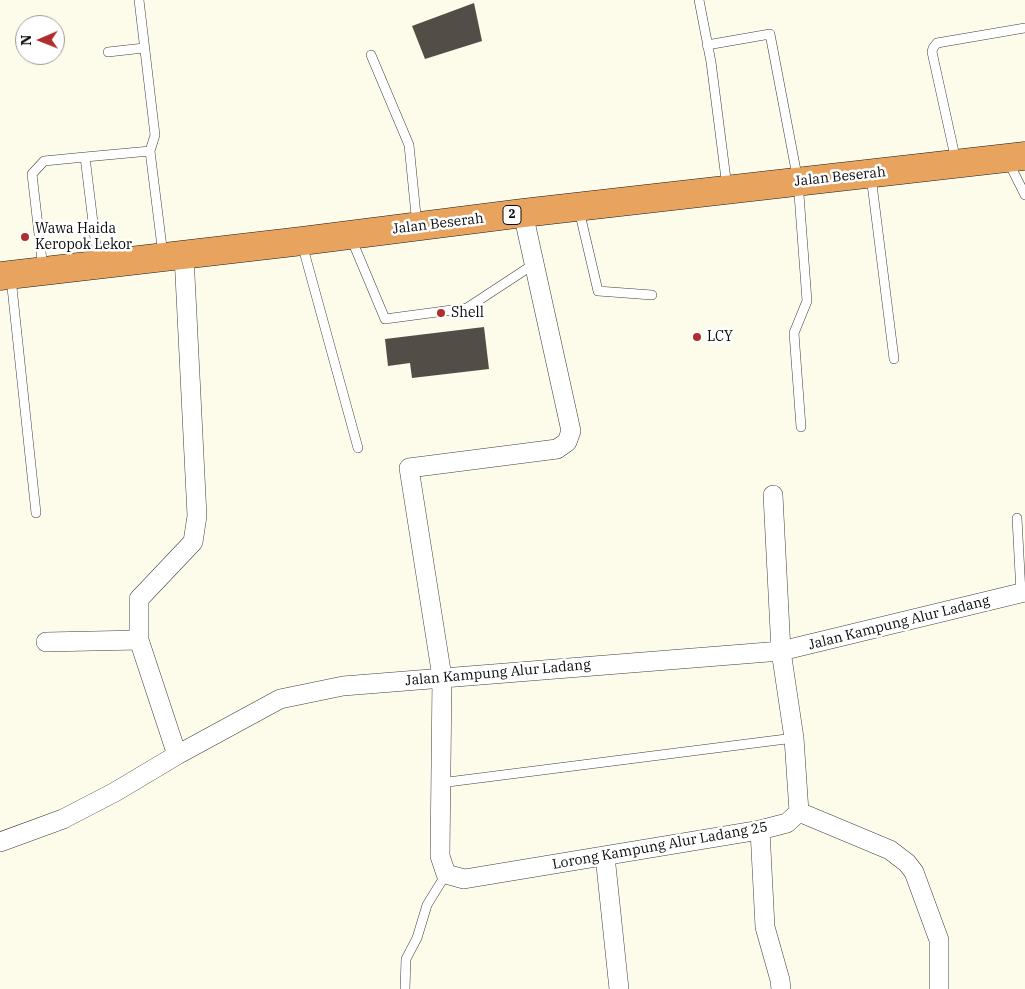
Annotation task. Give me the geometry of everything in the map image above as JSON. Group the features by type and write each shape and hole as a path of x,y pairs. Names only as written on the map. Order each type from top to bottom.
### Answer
{"highway":[{"name":"Jalan Beserah","path":"5,276 302,242 523,213 1016,157"}],"street":[{"path":"446,874 440,856 442,677 409,468 556,449 568,442 571,431 523,213"},
{"path":"174,256 197,516 193,542 138,598 139,640 176,755"},
{"path":"772,495 781,651 794,738 799,812 890,850 907,863 914,872 939,940 939,989"},
{"name":"Jalan Kampung Alur Ladang","path":"0,842 63,819 115,792 176,755 280,699 343,686 781,651 1023,593"},
{"path":"46,642 139,640"},
{"name":"Lorong Kampung Alur Ladang 25","path":"446,874 464,879 760,830 787,823 799,812"},
{"path":"760,830 765,927 781,989"},
{"path":"605,856 619,989"}],"lane":[{"path":"139,0 155,135 150,150 174,256"},
{"path":"699,0 711,62 728,189"},
{"path":"956,164 932,52 933,48 937,43 1025,28"},
{"path":"708,45 770,34 798,182 807,301 794,333 801,427"},
{"path":"108,52 144,48"},
{"path":"372,56 409,145 417,227"},
{"path":"44,271 32,174 44,160 150,150"},
{"path":"85,157 98,265"},
{"path":"1016,157 1025,195"},
{"path":"871,173 894,359"},
{"path":"578,207 598,291 652,295"},
{"path":"350,236 386,319 467,308 534,264"},
{"path":"302,242 358,448"},
{"path":"5,276 36,513"},
{"path":"1017,518 1023,593"},
{"path":"440,783 794,738"},
{"path":"405,989 406,959 417,938 427,904 446,874"}],"building":[{"path":"474,3 482,41 425,59 412,26"},
{"path":"484,327 489,369 412,378 410,363 388,366 385,339"}],"place":[{"name":"Wawa Haida Keropok Lekor","path":"25,237"},
{"name":"Shell","path":"441,313"},
{"name":"LCY","path":"697,337"}]}
